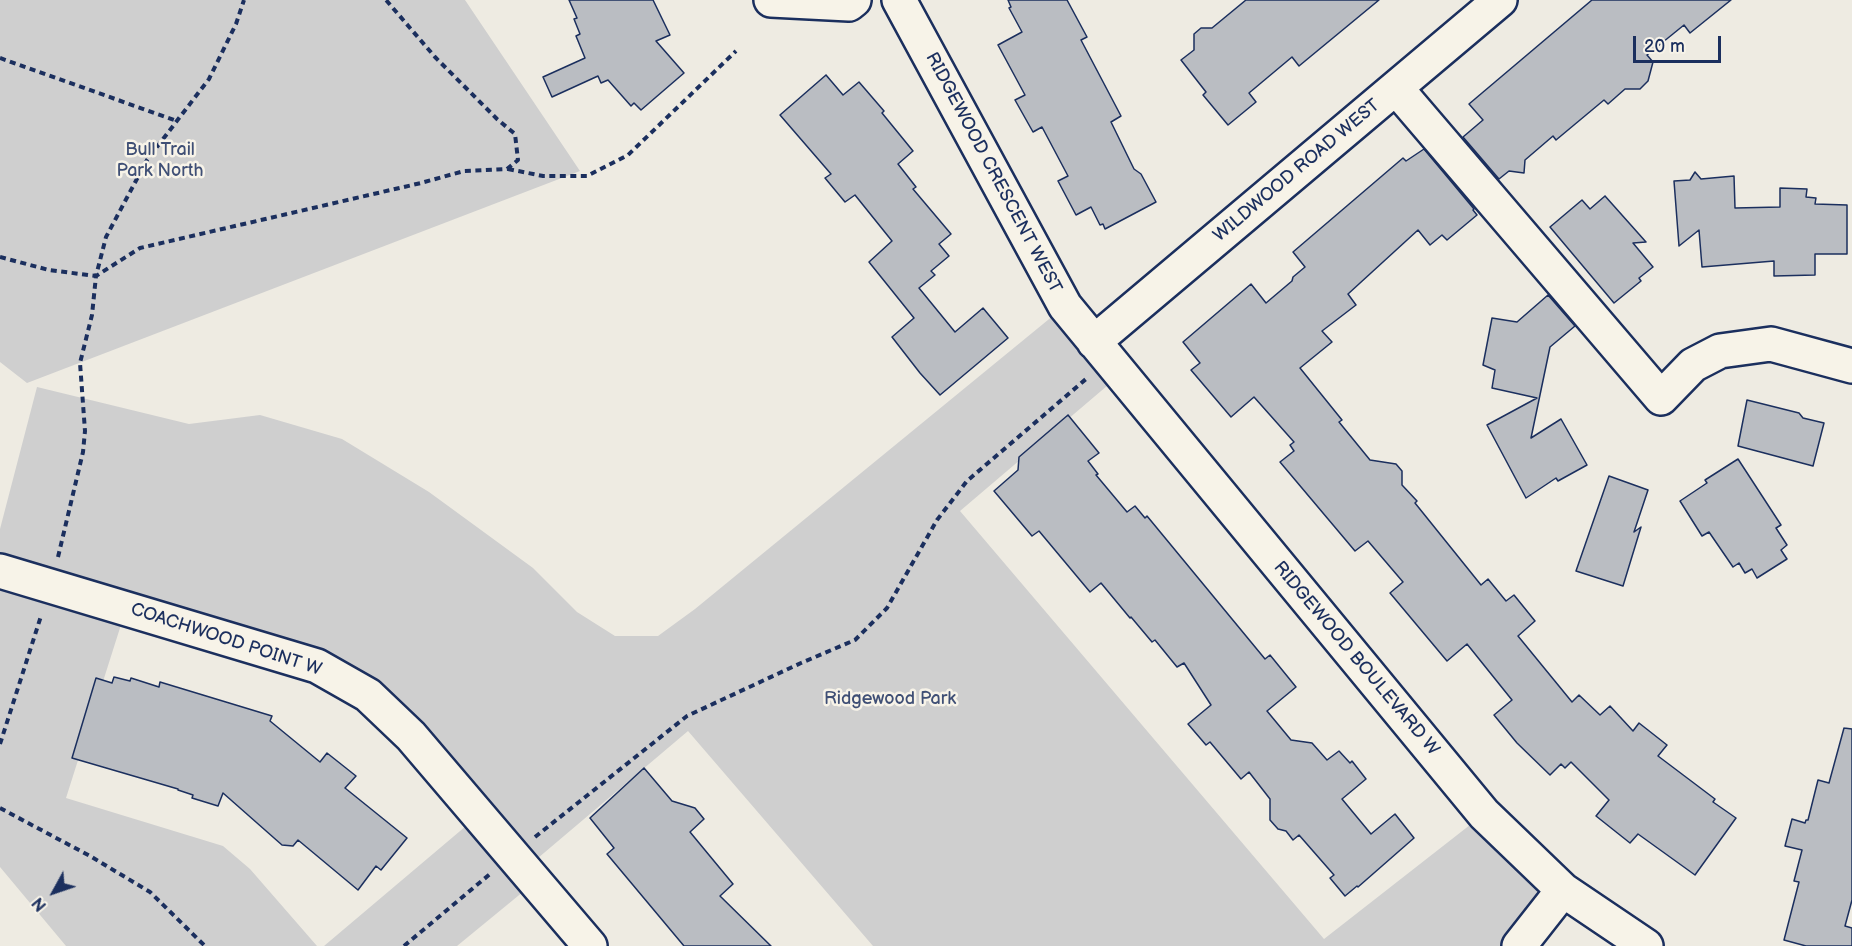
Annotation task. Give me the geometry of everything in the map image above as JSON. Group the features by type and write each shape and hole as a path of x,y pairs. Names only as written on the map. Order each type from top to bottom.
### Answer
{"street":[{"path":"771,0 849,4 854,0"},
{"name":"RIDGEWOOD CRESCENT WEST","path":"899,0 1065,306 1102,350"},
{"name":"WILDWOOD ROAD WEST","path":"1102,350 1396,88 1500,0"},
{"path":"1396,88 1661,398 1693,365 1720,351 1771,344 1852,366"},
{"name":"RIDGEWOOD BOULEVARD W","path":"1102,350 1485,814 1563,890 1647,946"},
{"name":"COACHWOOD POINT W","path":"0,571 317,666 368,695 411,736 590,946"},
{"path":"1519,946 1563,890"}],"path":[{"path":"0,744 65,534 83,452 85,431 80,363 92,315 96,276 106,237 147,160 209,79 236,24 243,0"},
{"path":"386,0 435,57 515,134 518,160 507,169"},
{"path":"0,258 49,270 96,276 140,248 464,171 507,169 543,176 587,176 628,155 736,51"},
{"path":"0,58 177,121"},
{"path":"404,946 513,855 687,716 855,640 887,608 937,520 967,481 1102,350"},
{"path":"0,808 90,856 150,892 205,946"}],"green space":[{"name":"Bull Trail Park North","path":"0,0 465,0 580,171 27,383 0,362"},
{"name":"Ridgewood Park","path":"1065,306 1121,374 960,511 1324,939 1484,814 1563,890 1519,946 873,946 688,731 525,869 535,882 457,946 324,946 479,815 368,695 126,609 66,798 223,846 250,869 317,946 66,946 0,867 0,529 37,387 189,424 260,415 342,439 429,492 533,568 577,612 615,636 658,636 695,609"}],"building":[{"path":"569,0 653,0 670,35 656,41 684,73 641,110 634,103 631,106 608,80 601,83 598,76 552,97 543,77 585,58 576,36 580,34 574,19 577,18"},
{"path":"1008,0 1067,0 1087,37 1081,40 1121,116 1111,122 1134,169 1141,174 1156,202 1105,229 1103,224 1100,225 1091,207 1076,215 1058,181 1068,176 1042,127 1033,132 1015,100 1025,95 998,45 1022,32 1009,8 1011,7"},
{"path":"1246,0 1379,0 1299,66 1292,57 1249,93 1256,102 1228,125 1203,95 1206,92 1181,60 1194,50 1194,34 1201,28 1212,28"},
{"path":"1592,0 1731,0 1690,33 1684,25 1647,55 1653,62 1648,81 1640,89 1625,89 1608,104 1604,100 1556,140 1553,136 1525,160 1524,173 1509,171 1499,179 1463,137 1483,120 1469,104"},
{"path":"826,75 843,95 859,82 884,111 882,113 913,151 898,164 916,187 913,189 951,234 939,244 949,256 931,271 935,275 919,288 955,332 983,308 1008,338 940,395 892,337 914,318 869,262 892,241 855,195 845,202 825,178 831,174 780,115"},
{"path":"1424,149 1477,215 1447,240 1442,235 1430,245 1418,230 1348,294 1356,305 1322,331 1332,342 1300,368 1342,420 1339,422 1370,460 1396,464 1402,471 1402,485 1417,501 1415,503 1481,585 1488,579 1506,601 1514,595 1535,621 1518,636 1572,702 1579,695 1600,715 1610,706 1633,731 1639,723 1667,745 1658,756 1715,799 1713,802 1736,818 1695,875 1638,834 1630,843 1596,816 1609,800 1571,762 1565,768 1561,764 1550,775 1517,743 1494,715 1512,700 1467,644 1447,661 1390,593 1403,582 1368,541 1355,551 1280,462 1294,451 1290,445 1294,442 1254,397 1231,417 1191,370 1200,363 1183,342 1251,284 1266,303 1305,267 1293,252 1403,158 1406,161"},
{"path":"1695,172 1701,179 1734,176 1735,208 1780,207 1780,188 1807,189 1806,197 1816,198 1815,204 1847,205 1847,254 1815,254 1815,275 1774,276 1774,261 1702,267 1699,230 1679,246 1674,181 1690,180"},
{"path":"1605,196 1646,242 1633,243 1653,267 1639,278 1641,281 1614,303 1550,227 1582,200 1590,209"},
{"path":"1548,295 1575,326 1550,347 1531,438 1561,419 1587,465 1558,481 1556,478 1526,498 1487,425 1537,398 1492,388 1495,370 1483,365 1492,318 1517,322"},
{"path":"1747,400 1799,413 1803,418 1824,423 1813,466 1738,446"},
{"path":"1068,415 1099,453 1088,461 1098,474 1096,475 1127,512 1135,506 1145,518 1147,516 1265,659 1270,655 1296,687 1267,711 1291,740 1312,743 1327,760 1339,751 1350,763 1352,761 1366,779 1342,799 1371,834 1395,814 1414,838 1345,896 1330,878 1334,875 1299,835 1293,840 1286,831 1278,829 1270,820 1270,799 1249,772 1241,779 1210,742 1206,745 1188,724 1211,705 1184,663 1177,667 1155,640 1152,642 1130,618 1101,583 1090,592 1039,531 1032,536 994,491 1018,470 1019,457"},
{"path":"1738,459 1781,525 1776,528 1787,545 1781,550 1787,559 1757,578 1752,569 1745,573 1739,563 1733,567 1709,532 1702,536 1680,501 1707,483 1705,480"},
{"path":"1609,476 1648,490 1634,532 1641,527 1623,586 1576,571"},
{"path":"114,677 130,681 131,678 159,687 160,682 272,716 270,721 320,762 327,753 356,776 345,788 407,838 381,870 376,866 358,890 298,840 293,846 282,845 223,793 218,806 192,798 193,795 178,789 72,758 96,678 112,683"},
{"path":"1844,728 1852,729 1852,900 1845,926 1852,928 1852,946 1806,946 1784,940 1799,882 1794,881 1802,850 1785,846 1792,819 1805,823 1808,820 1818,780 1829,783"},
{"path":"644,768 672,801 695,808 704,819 690,832 733,884 720,896 771,946 684,946 607,854 614,848 590,818"}]}
